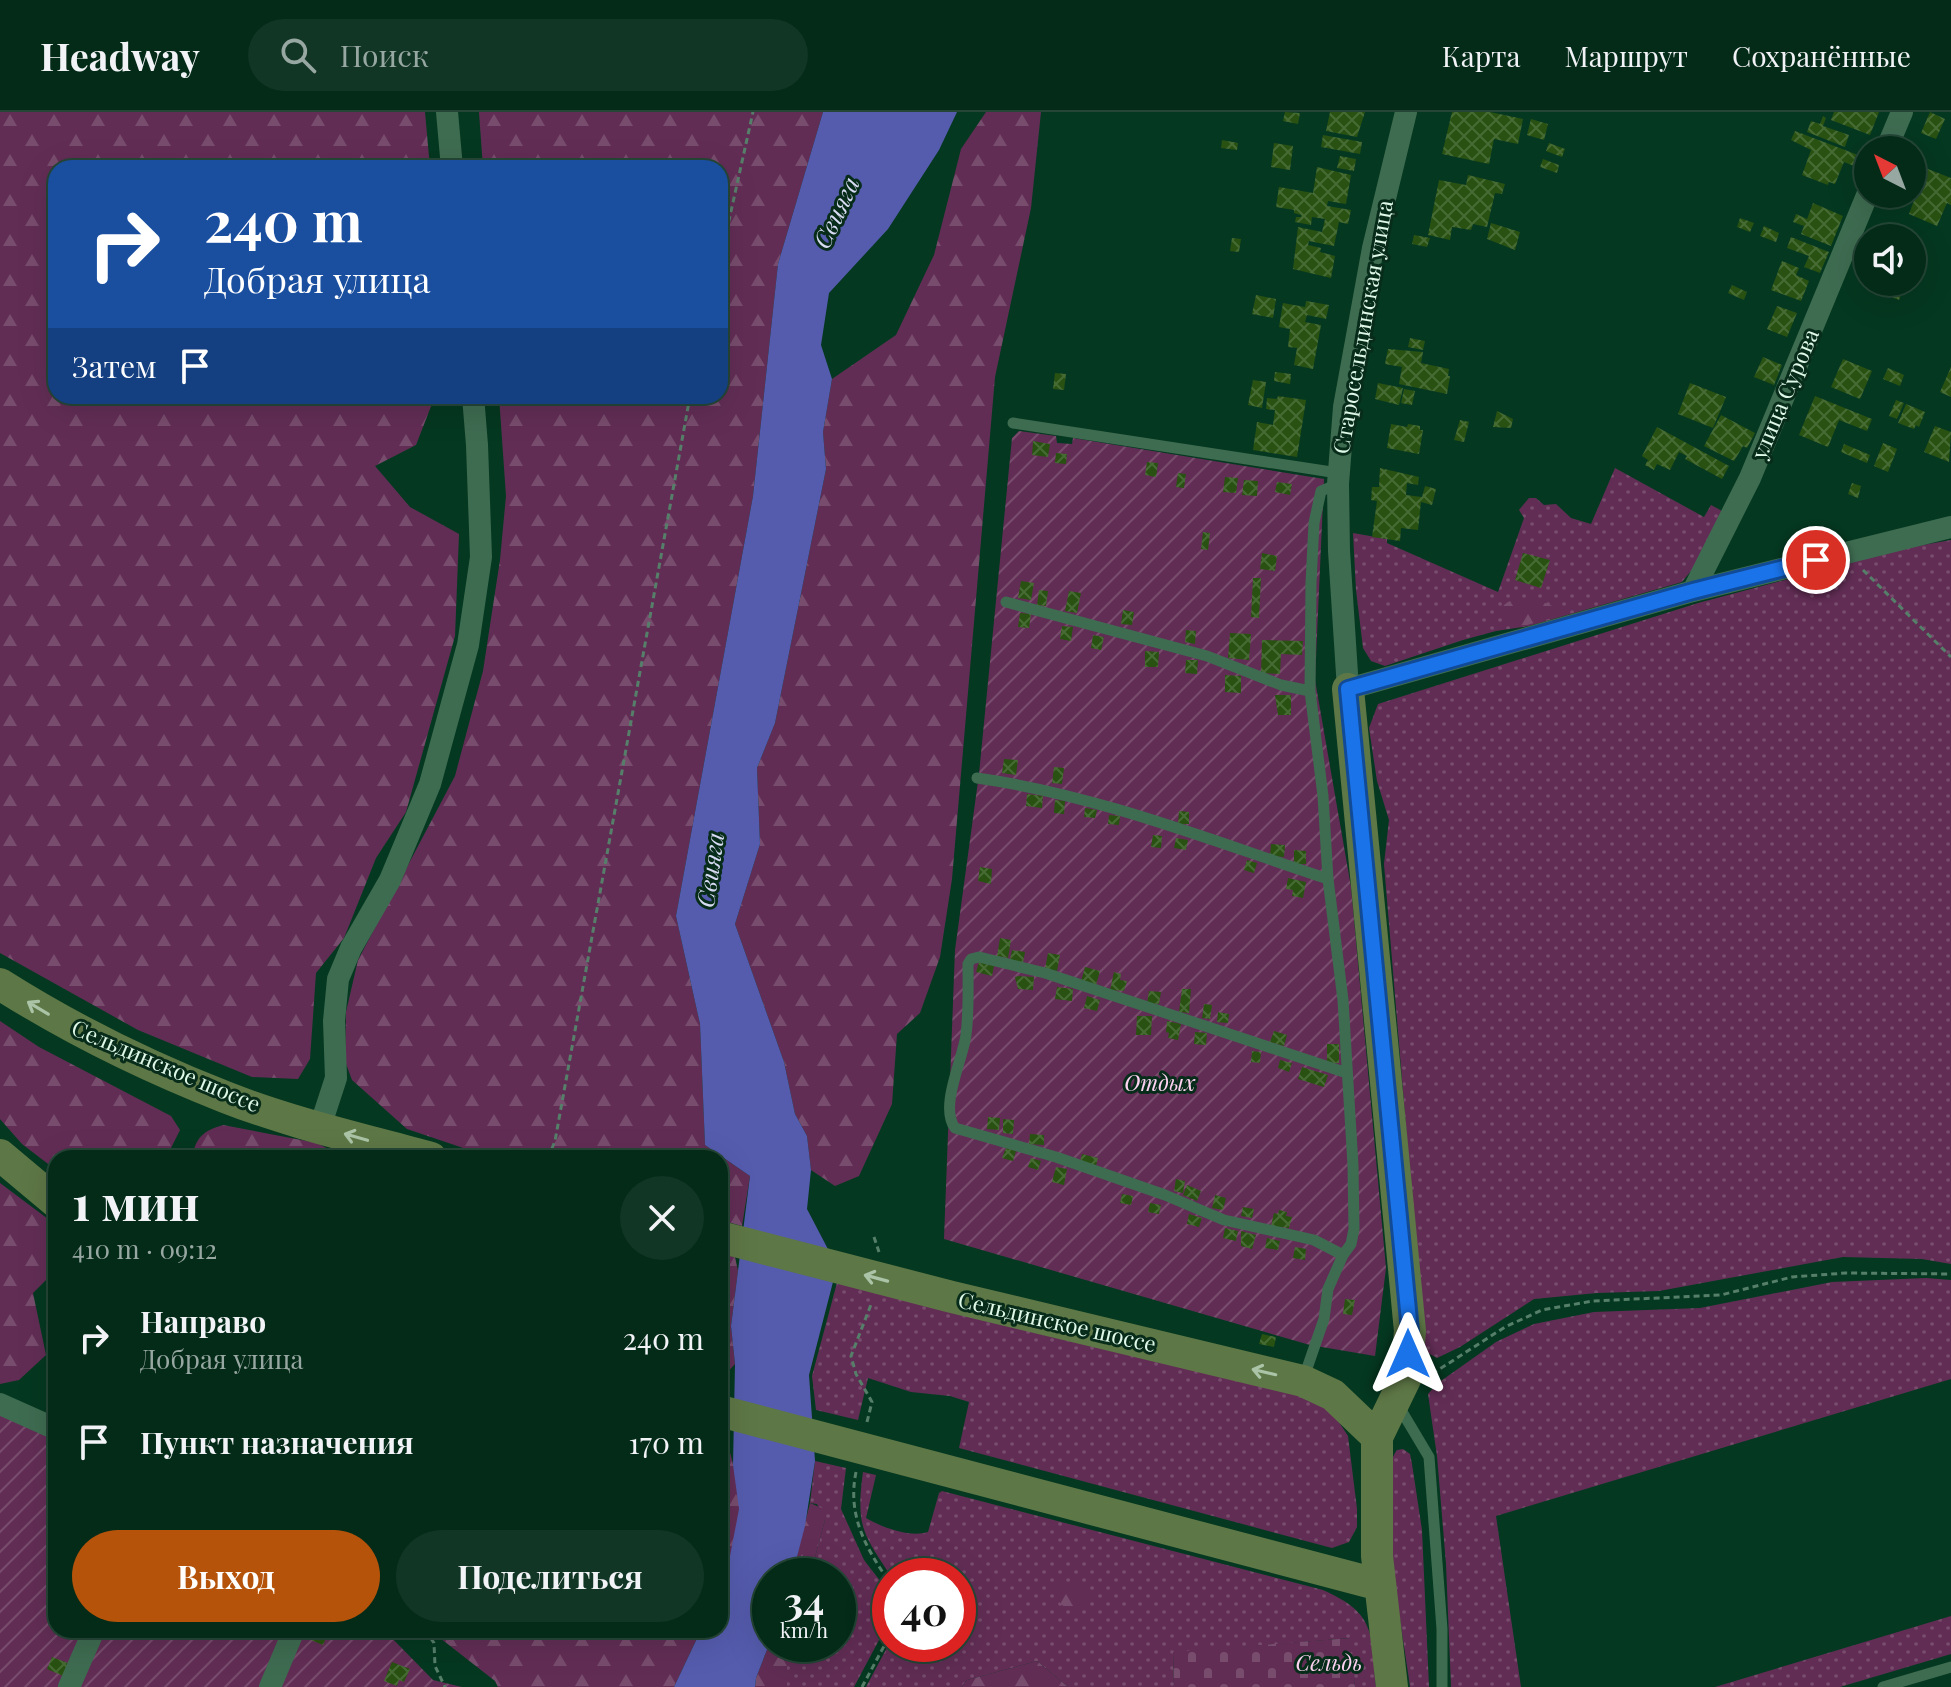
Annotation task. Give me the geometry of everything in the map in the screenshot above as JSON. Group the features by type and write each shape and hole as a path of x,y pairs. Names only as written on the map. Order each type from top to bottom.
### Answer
{"main road":[{"path":"1348,689 1410,1331 1406,1377 1377,1437 1380,1585 1392,1687"},
{"name":"Сельдинское шоссе","path":"0,984 56,1019 227,1098 402,1150"},
{"path":"0,1155 48,1195"},
{"name":"Сельдинское шоссе","path":"728,1239 952,1297 1303,1381 1333,1395 1377,1437"},
{"path":"728,1413 1380,1585"}],"street":[{"path":"447,112 451,160"},
{"name":"Старосельдинская улица","path":"1348,689 1339,551 1338,479 1344,407 1373,248 1406,112"},
{"path":"1892,136 1902,112"},
{"name":"улица Сурова","path":"1693,591 1750,478 1862,208"},
{"path":"320,1127 336,1078 334,1021 338,979 351,948 390,880 430,784 468,645 481,557 473,404"},
{"path":"1348,689 1693,591 1951,527"},
{"path":"0,1404 48,1425"},
{"path":"69,1687 90,1638"},
{"path":"270,1687 291,1638"}],"lane":[{"path":"1013,423 1338,479"},
{"path":"1303,1381 1324,1319 1328,1289 1351,1244 1354,1229 1343,1000 1310,691 1314,523 1321,491 1338,479"},
{"path":"1006,602 1207,656 1281,685 1310,691"},
{"path":"977,778 1021,784 1138,816 1328,879"},
{"path":"1343,1255 1314,1240 1224,1220 1165,1195 1056,1157 955,1128 949,1114 966,1035 968,964 971,959 979,957 1045,973 1347,1073"},
{"path":"1394,1399 1429,1457 1442,1629 1442,1687"},
{"path":"1883,1687 1951,1667"}],"path":[{"path":"728,225 753,112"},
{"path":"551,1150 689,404"},
{"path":"1847,553 1951,657"},
{"path":"874,1237 879,1252"},
{"path":"1394,1399 1505,1327 1542,1310 1593,1301 1721,1295 1806,1276 1846,1273 1951,1274"},
{"path":"865,1433 872,1402 856,1374 851,1356 875,1293"},
{"path":"858,1464 854,1517 873,1558"},
{"path":"431,1638 434,1643 435,1666 445,1687"},
{"path":"862,1687 875,1662"}],"green space":[{"path":"0,112 425,112 429,160 48,160 48,404 432,404 416,445 375,466 410,507 459,534 455,636 406,812 376,858 344,938 316,973 310,1059 298,1079 252,1077 138,1030 0,953"},
{"path":"479,112 823,112 778,264 753,496 676,916 700,1024 705,1145 712,1150 469,1150 407,1129 352,1080 345,1061 346,1012 358,960 455,776 483,671 506,496 500,404 728,404 728,160 482,160"},
{"path":"986,112 1041,112 1031,208 995,377 952,879 940,957 920,1013 897,1034 892,1104 859,1176 835,1186 811,1170 807,1136 795,1114 784,1062 735,924 760,844 757,768 775,723 826,469 823,432 832,379 896,335 934,255 961,149"},
{"name":"Отдых","path":"1019,431 1056,436 1057,443 1072,444 1073,438 1324,479 1315,680 1351,887 1386,1268 1375,1356 1310,1345 944,1239 955,950 979,774 1012,438"},
{"path":"1615,468 1704,517 1711,505 1724,512 1695,566 1682,582 1529,626 1463,640 1385,666 1371,661 1363,648 1353,533 1387,539 1387,543 1498,592 1524,518 1519,510 1529,498 1536,498 1544,505 1556,504 1571,518 1591,524"},
{"path":"1951,540 1951,1264 1922,1259 1843,1257 1659,1291 1534,1299 1460,1347 1437,1358 1428,1353 1424,1342 1384,864 1389,820 1377,781 1369,728 1378,704 1698,603 1906,548"},
{"path":"1519,599 1540,601 1560,609 1561,613 1527,625 1506,626 1500,614 1503,607"},
{"path":"0,1021 39,1047 171,1116 180,1130 170,1150 48,1150 48,1164 22,1144 0,1119"},
{"path":"223,1125 317,1143 330,1150 194,1150 202,1136"},
{"path":"728,1161 750,1176 742,1226 728,1222"},
{"path":"0,1183 48,1219 48,1281 33,1293 46,1355 19,1380 0,1384"},
{"path":"728,1255 735,1257 738,1271 731,1326 735,1364 728,1372"},
{"path":"1926,1278 1951,1280 1951,1379 1496,1516 1521,1687 1451,1687 1446,1564 1437,1456 1428,1394 1438,1383 1496,1342 1534,1324 1594,1312 1700,1308 1832,1282"},
{"path":"838,1279 1304,1397 1331,1410 1348,1436 1357,1527 1349,1542 1332,1548 959,1448 969,1402 950,1396 911,1392 868,1378 858,1420 816,1410 812,1376"},
{"path":"0,1400 48,1425 48,1638 392,1638 433,1680 462,1687 0,1687"},
{"path":"728,1446 739,1509 728,1565"},
{"path":"1403,1449 1410,1454 1422,1530 1429,1687 1410,1687 1393,1563 1389,1526 1390,1467 1397,1450"},
{"path":"815,1461 846,1468 841,1509 864,1560 872,1570 872,1653 854,1687 787,1687 787,1662 856,1662 856,1558 815,1558 825,1520 817,1504 810,1503"},
{"path":"863,1472 876,1475 866,1518 896,1531 913,1534 928,1532 942,1491 1323,1590 1341,1599 1362,1617 1371,1639 1376,1687 1355,1687 1350,1638 1173,1653 1174,1687 1068,1687 1037,1661 967,1680 961,1687 866,1687 879,1662 976,1662 976,1558 879,1558 864,1528 860,1505"},
{"path":"810,1503 824,1509 825,1520 815,1558 796,1558"},
{"path":"1064,1581 1083,1587 1088,1593 1082,1606 1070,1609 1060,1602 1057,1585"},
{"path":"1951,1616 1951,1654 1840,1687 1715,1687"},
{"path":"440,1638 697,1638 674,1687 498,1687 495,1681"},
{"name":"Сельдь","path":"1351,1638 1355,1687 1174,1687 1173,1652"},
{"path":"1037,1661 1068,1687 961,1687 967,1680"},
{"path":"762,1662 787,1662 787,1687 755,1687"}],"water":[{"name":"Свияга","path":"823,112 957,112 939,150 888,229 829,293 821,345 832,379 823,432 826,469 775,723 757,768 760,844 735,924 784,1062 795,1114 807,1136 811,1170 807,1209 830,1253 834,1278 809,1375 815,1461 805,1526 797,1558 752,1558 752,1662 762,1662 755,1687 674,1687 697,1638 728,1638 728,1567 739,1509 733,1465 735,1364 731,1326 750,1176 728,1161 728,1150 712,1150 705,1145 700,1024 676,916 753,496 778,264"}],"building":[{"path":"1285,112 1300,113 1298,124 1283,121"},
{"path":"1330,112 1365,112 1357,137 1326,131"},
{"path":"1452,112 1490,112 1523,119 1518,144 1494,139 1489,164 1442,154"},
{"path":"1834,112 1879,112 1870,135 1831,120"},
{"path":"1930,112 1945,119 1936,139 1921,133"},
{"path":"1823,116 1826,118 1823,126 1849,135 1845,147 1807,132 1811,121 1820,124"},
{"path":"1531,119 1548,124 1544,140 1527,135"},
{"path":"1795,131 1854,153 1854,166 1844,162 1835,184 1829,182 1828,185 1802,175 1811,150 1791,140"},
{"path":"1323,135 1362,142 1360,154 1321,147"},
{"path":"1222,140 1238,143 1237,150 1221,148"},
{"path":"1274,143 1293,146 1290,170 1271,167"},
{"path":"1549,143 1565,149 1562,157 1546,151"},
{"path":"1340,156 1356,159 1354,171 1337,168"},
{"path":"1543,159 1559,165 1557,173 1540,167"},
{"path":"1317,167 1351,175 1346,204 1328,201 1327,206 1351,210 1348,224 1339,222 1334,246 1309,241 1308,245 1335,256 1331,278 1293,269 1298,227 1322,232 1325,219 1312,217 1311,225 1295,222 1296,217 1301,215 1294,213 1294,210 1276,207 1279,187 1313,193"},
{"path":"1926,168 1951,178 1951,205 1947,203 1937,226 1909,214 1911,208 1926,208"},
{"path":"1468,175 1505,184 1502,194 1495,193 1487,227 1473,224 1471,230 1452,227 1450,240 1428,235 1439,180 1466,185"},
{"path":"1813,203 1843,216 1831,246 1801,234 1804,226 1793,222 1796,214 1807,219"},
{"path":"1740,218 1754,223 1750,232 1737,227"},
{"path":"1491,223 1520,232 1515,250 1487,239"},
{"path":"1764,226 1779,233 1776,242 1760,236"},
{"path":"1414,235 1430,238 1427,247 1412,244"},
{"path":"1791,237 1829,252 1820,273 1804,267 1809,256 1787,248"},
{"path":"1232,238 1241,239 1239,252 1230,251"},
{"path":"1782,261 1799,268 1796,275 1809,281 1801,301 1771,290"},
{"path":"1732,285 1747,292 1744,300 1728,293"},
{"path":"1256,295 1276,299 1273,318 1252,314"},
{"path":"1306,301 1329,305 1326,319 1307,315 1305,322 1321,325 1313,369 1294,365 1297,348 1288,347 1290,329 1279,327 1283,303 1305,307"},
{"path":"1777,306 1797,313 1787,337 1767,329"},
{"path":"1410,338 1425,341 1423,350 1408,347"},
{"path":"1388,349 1423,352 1421,363 1449,369 1447,394 1399,384 1402,367 1385,364"},
{"path":"1763,357 1782,365 1774,385 1754,377"},
{"path":"1843,359 1872,371 1860,399 1831,387"},
{"path":"1951,367 1951,397 1940,392"},
{"path":"1888,368 1904,375 1900,386 1883,379"},
{"path":"1275,372 1291,374 1290,384 1274,381"},
{"path":"1055,373 1066,374 1064,390 1053,389"},
{"path":"1253,380 1266,382 1262,408 1248,405"},
{"path":"1378,383 1403,388 1399,405 1375,399"},
{"path":"1690,383 1726,397 1713,428 1678,414"},
{"path":"1404,389 1415,391 1412,405 1401,403"},
{"path":"1278,396 1306,400 1297,457 1253,450 1257,422 1273,425 1275,410 1266,409 1267,398 1277,399"},
{"path":"1815,396 1872,419 1867,431 1839,420 1828,447 1799,435"},
{"path":"1896,400 1904,403 1897,419 1889,416"},
{"path":"1906,404 1925,412 1919,427 1916,425 1914,429 1898,423"},
{"path":"1497,411 1513,419 1511,428 1493,427"},
{"path":"1721,415 1755,433 1747,448 1743,446 1734,461 1704,446"},
{"path":"1460,420 1469,422 1464,442 1454,440"},
{"path":"1391,424 1420,426 1423,430 1419,454 1387,448"},
{"path":"1935,426 1951,432 1949,462 1924,452"},
{"path":"1657,427 1729,466 1722,479 1685,459 1687,456 1679,452 1670,470 1657,464 1654,470 1645,465 1648,460 1642,456"},
{"path":"1033,441 1050,444 1048,457 1032,455"},
{"path":"1883,443 1897,449 1888,472 1874,466"},
{"path":"1844,444 1870,455 1867,463 1841,452"},
{"path":"1056,453 1067,454 1066,464 1055,463"},
{"path":"1147,462 1158,463 1156,477 1145,475"},
{"path":"1380,468 1419,477 1418,485 1407,483 1406,495 1422,497 1425,486 1436,489 1432,505 1421,502 1418,530 1401,528 1400,541 1372,537 1377,501 1371,500 1372,487 1379,487"},
{"path":"1178,473 1186,474 1184,488 1176,487"},
{"path":"1225,477 1238,478 1236,493 1223,492"},
{"path":"1244,480 1258,481 1257,496 1242,495"},
{"path":"1277,482 1292,484 1290,495 1275,492"},
{"path":"1852,483 1861,486 1858,498 1848,494"},
{"path":"1203,532 1210,533 1208,550 1201,549"},
{"path":"1262,553 1277,556 1275,571 1260,569"},
{"path":"1523,553 1550,560 1541,588 1515,580"},
{"path":"1253,578 1261,578 1259,618 1251,617"},
{"path":"1021,581 1034,583 1031,600 1018,598"},
{"path":"1039,590 1048,591 1046,606 1037,605"},
{"path":"1069,591 1081,593 1077,613 1065,611"},
{"path":"1123,610 1134,612 1132,625 1121,624"},
{"path":"1020,613 1031,614 1029,628 1018,627"},
{"path":"1062,626 1073,627 1071,641 1060,639"},
{"path":"1186,630 1196,631 1195,644 1185,642"},
{"path":"1230,633 1251,634 1249,660 1228,658"},
{"path":"1093,635 1104,637 1101,650 1091,648"},
{"path":"1262,640 1303,641 1302,655 1281,654 1280,674 1261,673"},
{"path":"1145,651 1159,652 1158,667 1145,667"},
{"path":"1186,660 1198,660 1197,674 1185,673"},
{"path":"1225,675 1241,676 1241,693 1225,692"},
{"path":"1275,695 1291,695 1291,715 1278,715"},
{"path":"1004,759 1018,760 1016,775 1002,773"},
{"path":"1054,767 1064,768 1062,784 1052,783"},
{"path":"1027,794 1043,796 1042,808 1026,806"},
{"path":"1055,800 1065,801 1064,814 1054,813"},
{"path":"1085,808 1097,810 1095,818 1084,817"},
{"path":"1179,811 1189,812 1189,824 1178,824"},
{"path":"1109,815 1120,816 1119,825 1108,824"},
{"path":"1153,835 1162,836 1161,848 1151,847"},
{"path":"1176,838 1188,840 1186,850 1174,848"},
{"path":"1271,844 1285,845 1284,857 1270,856"},
{"path":"1294,850 1306,851 1306,864 1294,864"},
{"path":"1247,860 1257,863 1254,873 1244,870"},
{"path":"980,867 992,869 991,884 978,881"},
{"path":"1288,878 1306,882 1303,898 1292,896 1293,890 1286,889"},
{"path":"1000,938 1011,940 1008,958 997,956"},
{"path":"1012,950 1025,952 1023,963 1010,960"},
{"path":"1048,953 1060,955 1057,971 1045,969"},
{"path":"979,962 994,966 992,976 976,972"},
{"path":"1085,967 1100,971 1096,985 1081,981"},
{"path":"1114,972 1121,974 1120,980 1127,981 1124,991 1110,990"},
{"path":"1015,977 1034,977 1033,990 1018,989"},
{"path":"1057,987 1073,989 1072,1001 1055,999"},
{"path":"1182,989 1191,989 1189,1013 1179,1012"},
{"path":"1149,991 1161,992 1159,1004 1147,1003"},
{"path":"1087,996 1100,1000 1097,1011 1084,1008"},
{"path":"1204,1004 1212,1005 1210,1019 1202,1018"},
{"path":"1218,1012 1229,1014 1228,1023 1217,1022"},
{"path":"1137,1016 1152,1016 1151,1035 1136,1035"},
{"path":"1167,1021 1181,1024 1178,1040 1168,1038"},
{"path":"1274,1031 1287,1035 1284,1046 1270,1042"},
{"path":"1195,1032 1207,1033 1206,1045 1194,1044"},
{"path":"1327,1044 1339,1044 1339,1063 1327,1063"},
{"path":"1252,1051 1261,1052 1260,1063 1251,1062"},
{"path":"1280,1060 1292,1063 1289,1072 1278,1068"},
{"path":"1302,1067 1328,1075 1324,1087 1298,1079"},
{"path":"988,1117 1000,1118 999,1130 987,1129"},
{"path":"1003,1119 1014,1120 1013,1134 1003,1133"},
{"path":"1030,1134 1044,1135 1044,1145 1029,1144"},
{"path":"1006,1148 1016,1151 1013,1161 1002,1158"},
{"path":"1082,1154 1098,1158 1096,1166 1080,1162"},
{"path":"1031,1158 1041,1161 1038,1170 1028,1167"},
{"path":"1056,1167 1067,1169 1064,1185 1052,1182"},
{"path":"1176,1179 1185,1181 1183,1193 1174,1191"},
{"path":"1187,1185 1201,1191 1197,1201 1183,1195"},
{"path":"1122,1194 1133,1196 1131,1205 1120,1203"},
{"path":"1215,1195 1226,1198 1223,1210 1212,1208"},
{"path":"1150,1203 1161,1205 1159,1214 1148,1212"},
{"path":"1243,1207 1254,1209 1252,1218 1241,1216"},
{"path":"1279,1210 1292,1217 1289,1228 1271,1226 1274,1213 1278,1214"},
{"path":"1189,1214 1202,1218 1199,1227 1187,1224"},
{"path":"1225,1228 1238,1231 1236,1241 1223,1238"},
{"path":"1241,1231 1256,1235 1252,1249 1241,1246"},
{"path":"1267,1238 1280,1241 1278,1250 1265,1248"},
{"path":"1295,1247 1306,1249 1305,1260 1293,1258"},
{"path":"1345,1299 1355,1300 1352,1315 1343,1314"},
{"path":"1262,1334 1276,1337 1274,1347 1259,1344"},
{"path":"306,1638 326,1638 323,1645"},
{"path":"52,1657 68,1663 63,1676 47,1669"},
{"path":"392,1662 410,1669 404,1682 399,1680 397,1686 384,1681"}],"route":[{"path":"1408,1354 1410,1331 1348,689 1693,591 1816,560"}]}
